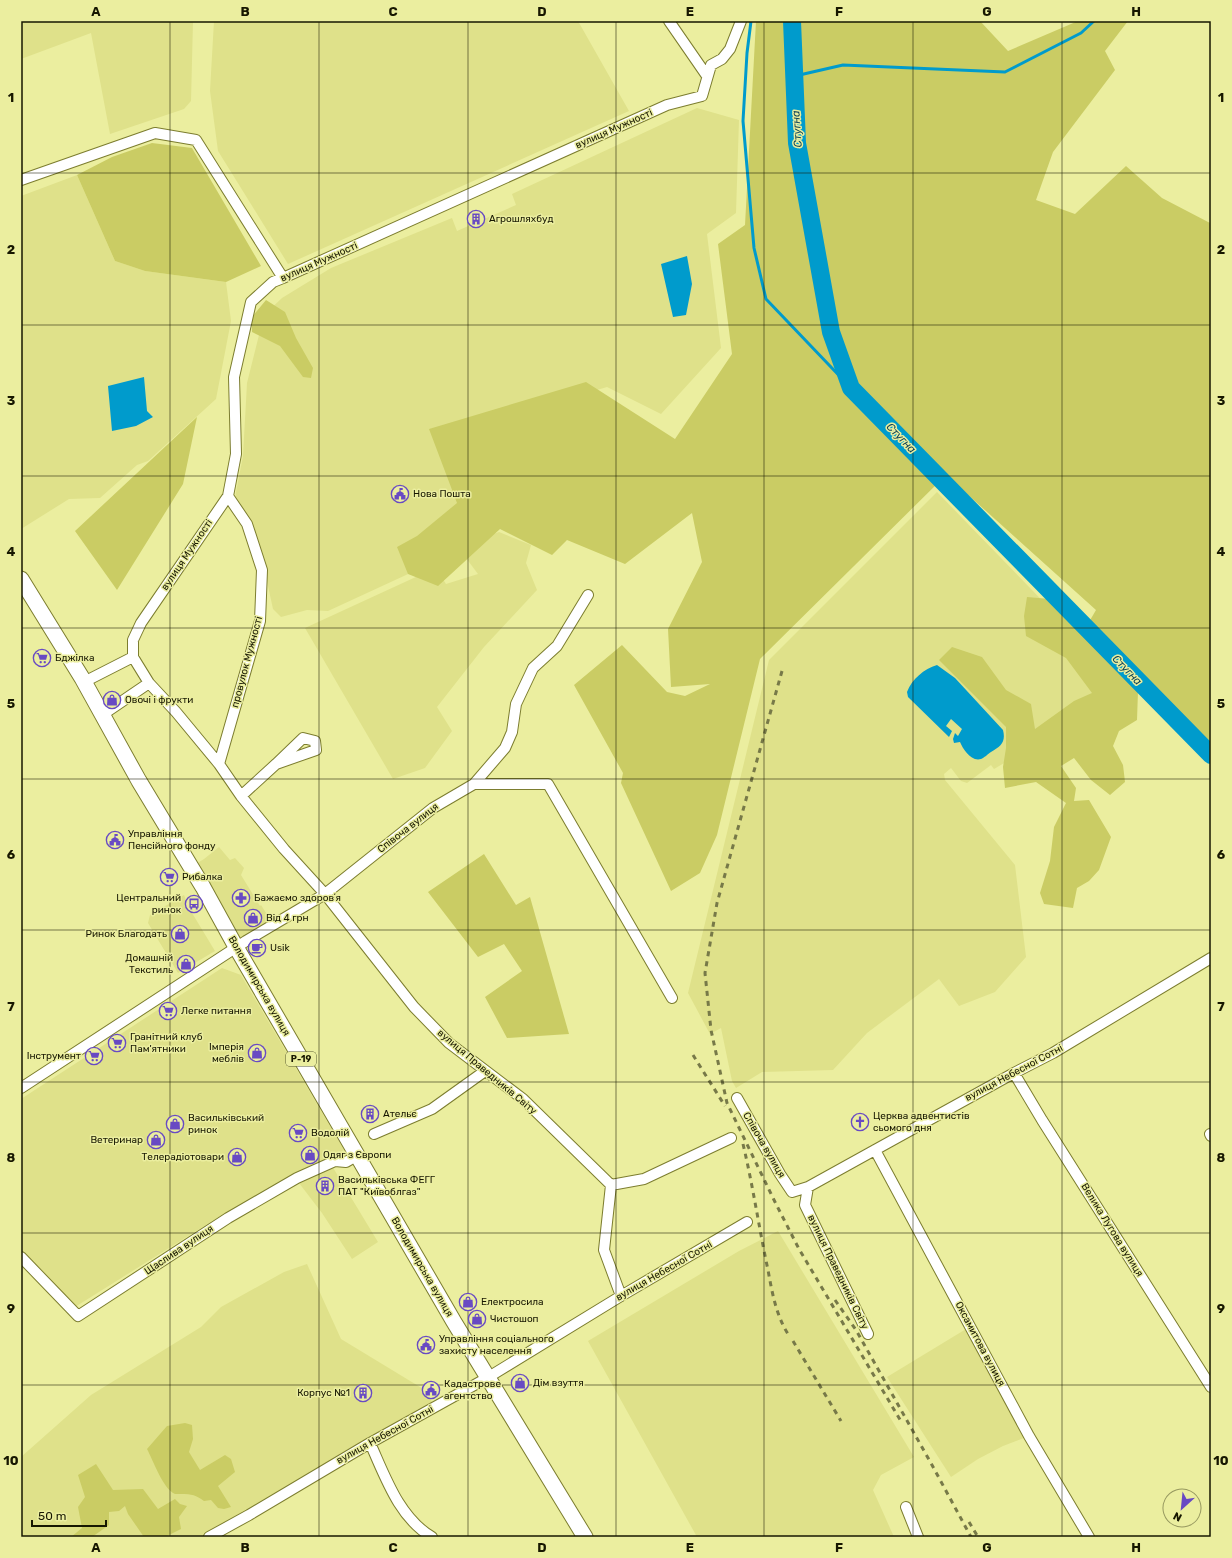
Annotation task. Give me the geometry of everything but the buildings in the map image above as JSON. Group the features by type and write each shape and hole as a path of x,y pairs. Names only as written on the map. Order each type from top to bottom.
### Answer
{"main road":[{"name":"Володимирська вулиця","path":"21,579 84,682 140,781 203,887 236,948 454,1322 585,1537"}],"street":[{"path":"669,21 707,76"},
{"path":"707,76 711,65 722,59 730,48 741,21"},
{"name":"вулиця Мужності","path":"133,657 133,640 141,623 228,496 236,454 234,377 251,302 273,282 667,105 702,96 707,76"},
{"path":"21,180 155,133 196,140 283,278"},
{"name":"провулок Мужності","path":"219,764 260,621 261,600 262,570 247,524 228,496"},
{"path":"474,784 505,748 512,732 516,704 533,668 557,646 588,594"},
{"path":"84,682 133,657"},
{"name":"вулиця Праведників Світу","path":"133,657 149,683 176,712 219,764 241,796 284,849 325,894 414,1007 449,1042 523,1099 611,1185"},
{"path":"102,715 149,683"},
{"path":"241,796 276,764"},
{"path":"474,784 548,784 672,998"},
{"name":"Співоча вулиця","path":"236,948 272,924 325,894 433,808 474,784"},
{"path":"21,1088 236,948"},
{"name":"вулиця Небесної Сотні","path":"792,1192 808,1187 1060,1049 1211,958"},
{"path":"374,1134 432,1109 485,1071"},
{"name":"Велика Лугова вулиця","path":"1014,1073 1211,1387"},
{"name":"Співоча вулиця","path":"737,1098 780,1174 792,1192"},
{"path":"621,1296 604,1250 611,1185 644,1179 731,1138"},
{"name":"Оксамитова вулиця","path":"876,1150 1029,1436 1089,1537"},
{"name":"Щаслива вулиця","path":"21,1257 78,1316 228,1218 297,1178 335,1161 346,1162 358,1156"},
{"name":"вулиця Праведників Світу","path":"808,1187 805,1205 868,1334"},
{"name":"вулиця Небесної Сотні","path":"209,1537 370,1443 487,1378 621,1296 747,1222"},
{"path":"370,1443 396,1500 417,1526 432,1537"},
{"path":"906,1507 918,1537"}],"shaded area":[{"path":"21,21 193,21 191,101 184,109 110,134 91,33 21,59"},
{"path":"214,21 578,21 629,111 288,264 218,151 210,91"},
{"path":"756,21 980,21 1008,51 1078,21 1128,21 1105,51 1115,70 1053,152 1036,200 1075,214 1126,166 1162,198 1210,223 1211,225 1211,744 1089,622 1096,610 946,475 760,659 717,835 700,873 671,891 621,783 623,773 574,685 622,645 667,692 685,696 710,684 671,687 668,629 702,562 692,513 625,564 567,540 552,555 500,529 438,586 408,574 397,547 417,536 457,503 429,429 586,382 675,439 732,354 718,244 745,225"},
{"path":"697,108 739,120 736,213 707,234 721,348 661,414 607,387 441,436 464,508 419,569 328,611 307,610 281,617 273,609 260,549 235,497 243,456 247,383 264,315 282,298 331,268 452,218 457,231 516,205 512,194"},
{"path":"152,143 192,148 261,266 226,282 145,271 115,261 77,175 112,157"},
{"path":"77,175 115,261 145,271 226,282 231,321 216,399 148,461 137,465 100,498 69,499 21,529 21,196"},
{"path":"266,300 285,312 296,338 313,368 311,378 303,377 280,346 252,332 252,317"},
{"path":"197,417 183,484 117,590 75,531"},
{"path":"937,492 1123,684 1028,749 994,769 991,765 967,783 961,781 951,768 944,774 945,780 1015,865 1026,957 995,992 959,1006 939,979 867,1033 833,1070 762,1072 736,1088 732,1081 721,1028 710,1034 688,993 769,660"},
{"path":"499,532 531,545 526,563 537,590 484,647 437,707 452,731 425,768 393,779 305,628 431,570 437,570 446,584 478,574 463,554 472,542"},
{"path":"1027,597 1050,599 1138,691 1137,720 1119,731 1113,746 1123,765 1125,782 1110,795 1091,780 1074,758 1061,766 1076,788 1074,801 1089,800 1111,837 1099,870 1089,881 1077,888 1073,908 1044,904 1040,893 1050,861 1054,827 1066,803 1036,782 1005,788 1003,767 1006,748 1006,727 939,660 952,647 982,657 1006,690 1031,704 1035,729 1074,701 1092,693 1066,658 1026,636 1024,616"},
{"path":"219,847 230,860 235,858 244,868 241,875 273,924 236,947 191,867"},
{"path":"484,854 516,905 530,897 569,1034 507,1038 485,997 522,971 504,944 478,957 428,892"},
{"name":"Ринок Благодать","path":"184,895 189,908 215,951 178,973 148,923 150,915"},
{"name":"Васильківський ринок","path":"222,968 241,975 344,1150 217,1218 75,1307 21,1253 21,1099"},
{"path":"332,1166 378,1242 352,1259 322,1213 299,1183"},
{"path":"778,1231 914,1457 881,1475 873,1490 894,1537 697,1537 588,1341 739,1251"},
{"path":"307,1264 341,1339 425,1390 435,1407 209,1537 21,1537 21,1457 91,1395 201,1327 221,1307 284,1272"},
{"path":"971,1326 1029,1436 1003,1446 978,1459 951,1477 887,1377"},
{"path":"185,1423 192,1425 193,1439 189,1452 200,1470 225,1455 231,1459 235,1472 218,1486 231,1507 224,1509 218,1508 211,1500 204,1501 199,1497 188,1494 175,1494 162,1480 147,1449 167,1426"},
{"path":"96,1464 113,1490 143,1489 158,1509 175,1499 180,1504 187,1506 179,1517 181,1529 165,1537 144,1537 128,1514 125,1506 119,1511 109,1512 109,1525 92,1537 71,1537 82,1528 78,1507 85,1497 78,1475"}],"water":[{"path":"687,256 692,284 686,315 673,317 661,264"},
{"path":"144,377 147,411 153,417 136,426 112,431 108,386"},
{"path":"937,665 955,678 1003,730 1004,738 1002,743 998,748 982,758 974,759 965,751 960,742 954,743 953,739 955,733 958,736 962,729 951,719 946,726 952,731 949,737 908,697 907,692 915,679 923,672"}],"waterway":[{"path":"751,21 747,53 743,121 754,248 766,299 851,388"},
{"name":"Стугна","path":"792,21 797,143 831,332 851,388 1211,755"},
{"path":"795,76 843,65 1005,72 1081,33 1094,21"}],"railway":[{"path":"782,671 717,903 705,973 711,1030 727,1103 775,1202 799,1249 902,1423"},
{"path":"693,1055 725,1106"},
{"path":"743,1144 773,1295 780,1319 788,1334"},
{"path":"835,1300 856,1330 971,1537"},
{"path":"793,1341 841,1421"},
{"path":"969,1522 978,1537"}],"place":[{"name":"Агрошляхбуд","path":"476,219"},
{"name":"Нова Пошта","path":"400,494"},
{"name":"Бджілка","path":"42,658"},
{"name":"Овочі і фрукти","path":"112,700"},
{"name":"Управління Пенсійного фонду","path":"115,840"},
{"name":"Рибалка","path":"169,877"},
{"name":"Бажаємо здоровʼя","path":"241,898"},
{"name":"Центральний ринок","path":"194,904"},
{"name":"Від 4 грн","path":"253,918"},
{"name":"Ринок Благодать","path":"180,934"},
{"name":"Usik","path":"257,948"},
{"name":"Домашній Текстиль","path":"186,964"},
{"name":"Легке питання","path":"168,1011"},
{"name":"Гранітний клуб Пам'ятники","path":"117,1043"},
{"name":"Імперія меблів","path":"257,1053"},
{"name":"Інструмент","path":"94,1056"},
{"name":"Ательє","path":"370,1114"},
{"name":"Церква адвентистів сьомого дня","path":"860,1122"},
{"name":"Васильківський ринок","path":"175,1124"},
{"name":"Водолій","path":"298,1133"},
{"name":"Ветеринар","path":"156,1140"},
{"name":"Одяг з Європи","path":"310,1155"},
{"name":"Телерадіотовари","path":"237,1157"},
{"name":"Васильківська ФЕГГ ПАТ \"Київоблгаз\"","path":"325,1186"},
{"name":"Електросила","path":"468,1302"},
{"name":"Чистошоп","path":"477,1319"},
{"name":"Управління соціального захисту населення","path":"426,1345"},
{"name":"Дім взуття","path":"520,1383"},
{"name":"Кадастрове агентство","path":"431,1390"},
{"name":"Корпус №1","path":"363,1393"}]}
